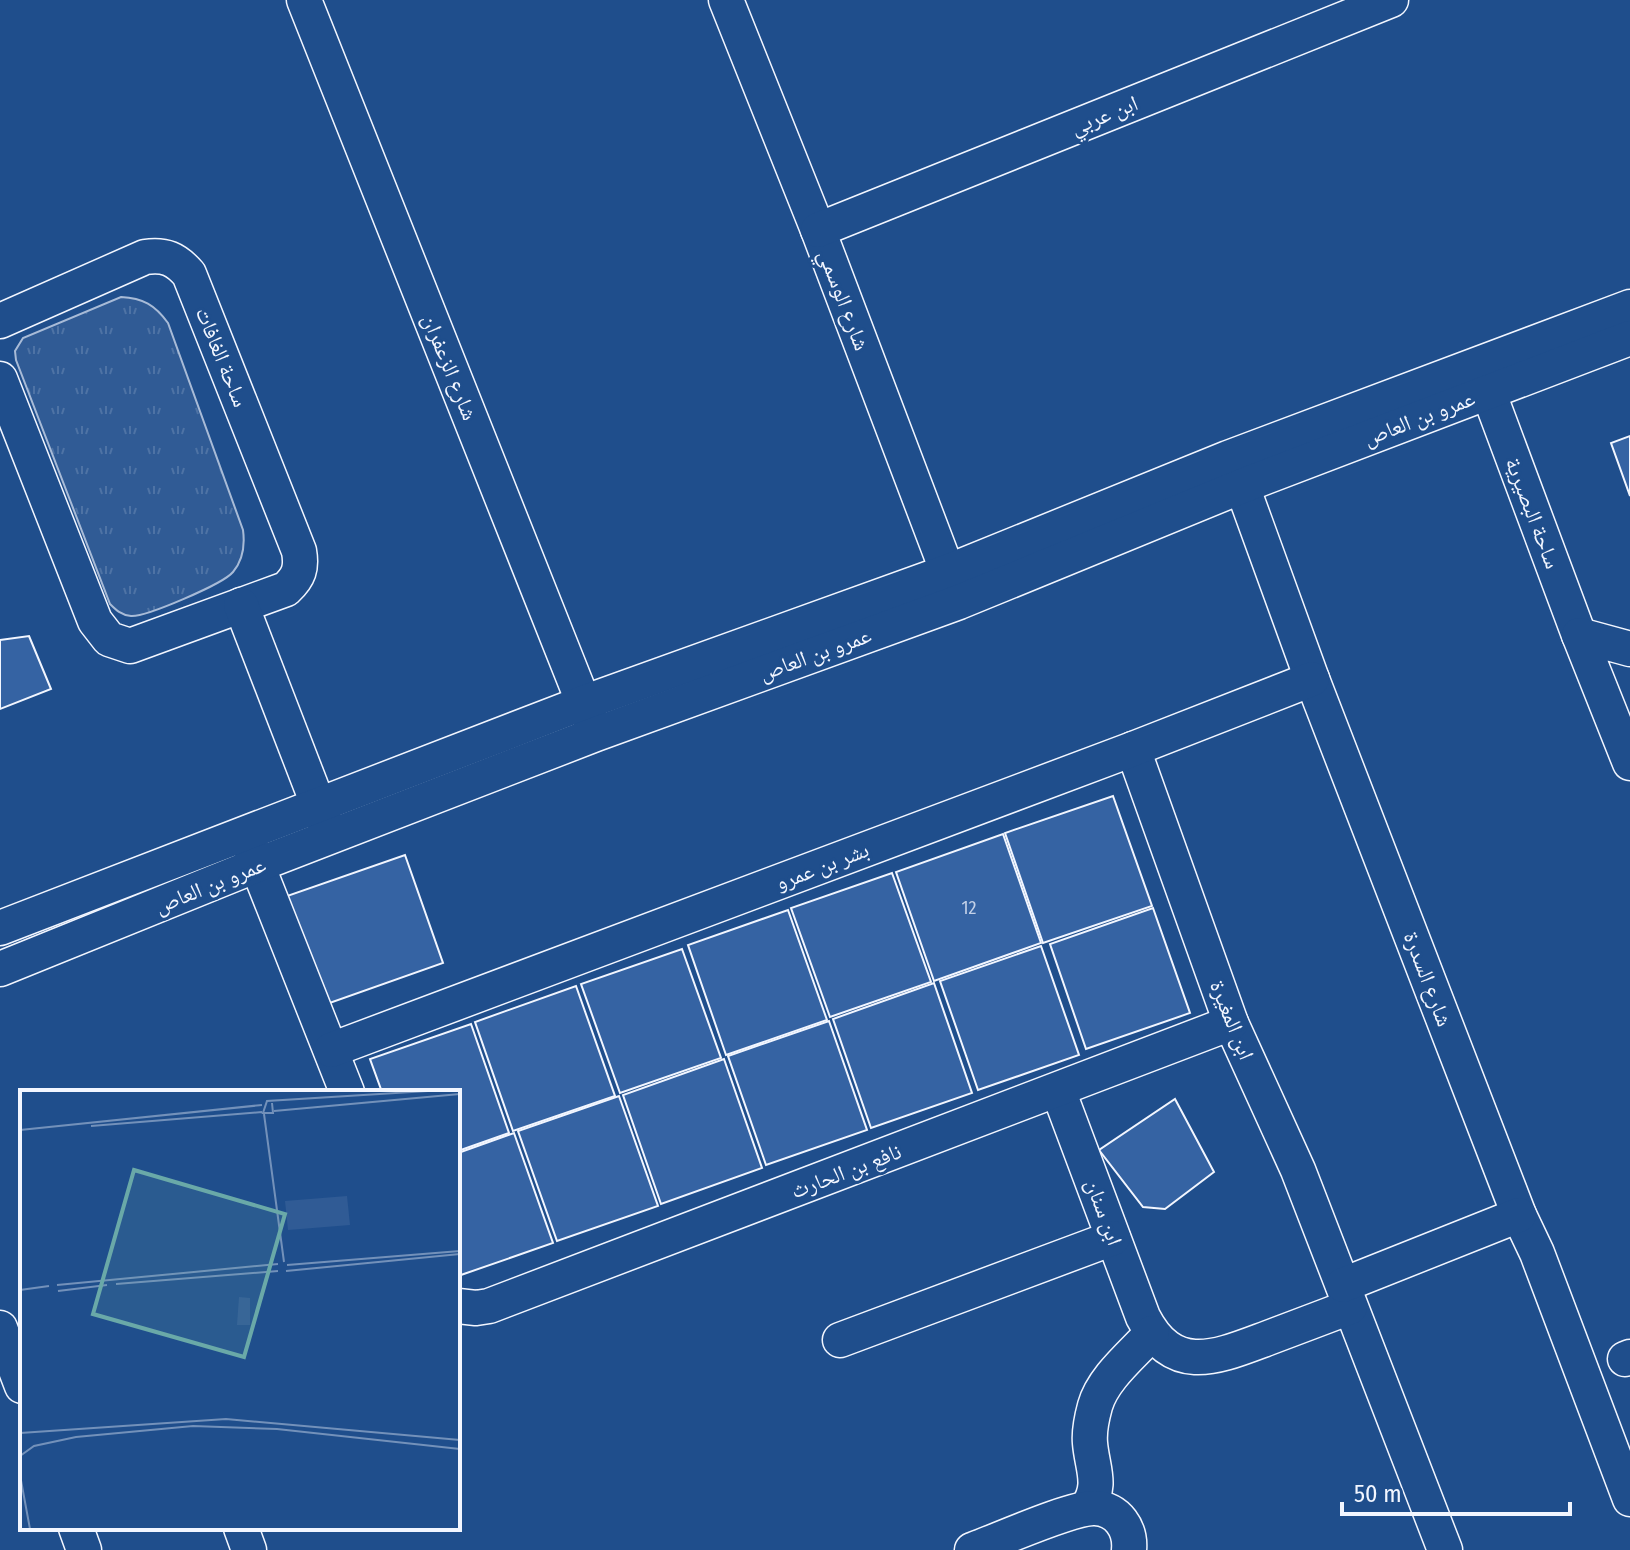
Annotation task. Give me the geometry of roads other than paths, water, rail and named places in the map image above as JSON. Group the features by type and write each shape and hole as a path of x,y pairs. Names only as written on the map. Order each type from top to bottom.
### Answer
{"street":[{"name":"شارع الزعفران","path":"304,0 596,734"},
{"name":"شارع الوسمي","path":"726,0 818,230 953,587"},
{"name":"ابن عربي","path":"818,230 1391,0"},
{"name":"ساحة الغافات","path":"0,321 145,257 158,255 181,264 189,274 301,562 299,572 286,589 130,646 109,639 95,621 0,379"},
{"name":"عمرو بن العاص","path":"0,928 251,850 331,837 596,734 1235,472 1484,378 1630,307"},
{"name":"عمرو بن العاص","path":"1484,378 1630,338"},
{"name":"ساحة البصيرية","path":"1484,378 1630,763"},
{"name":"شارع السدرة","path":"1235,472 1312,679 1630,1499"},
{"name":"عمرو بن العاص","path":"0,969 251,850 318,805 583,703 953,587"},
{"path":"241,605 331,837"},
{"path":"1579,635 1630,649"},
{"name":"بشر بن عمرو","path":"331,1050 1312,679"},
{"name":"ابن المغيرة","path":"1133,749 1231,1023 1298,1170 1445,1550"},
{"path":"251,850 346,1090"},
{"name":"نافع بن الحارث","path":"460,1306 489,1306 1231,1023"},
{"name":"ابن سنان","path":"1058,1090 1152,1333"},
{"path":"1087,1508 1093,1500 1097,1483 1089,1441 1095,1404 1100,1393 1152,1333 1174,1351 1189,1356 1221,1356 1519,1215"},
{"path":"840,1340 1113,1238"},
{"path":"9,1334 20,1378"},
{"path":"1092,1425 1105,1444 1121,1486 1127,1511 1128,1540"},
{"path":"972,1550 1087,1508 1115,1514 1128,1540"},
{"path":"77,1530 84,1550"},
{"path":"242,1530 249,1550"}]}
